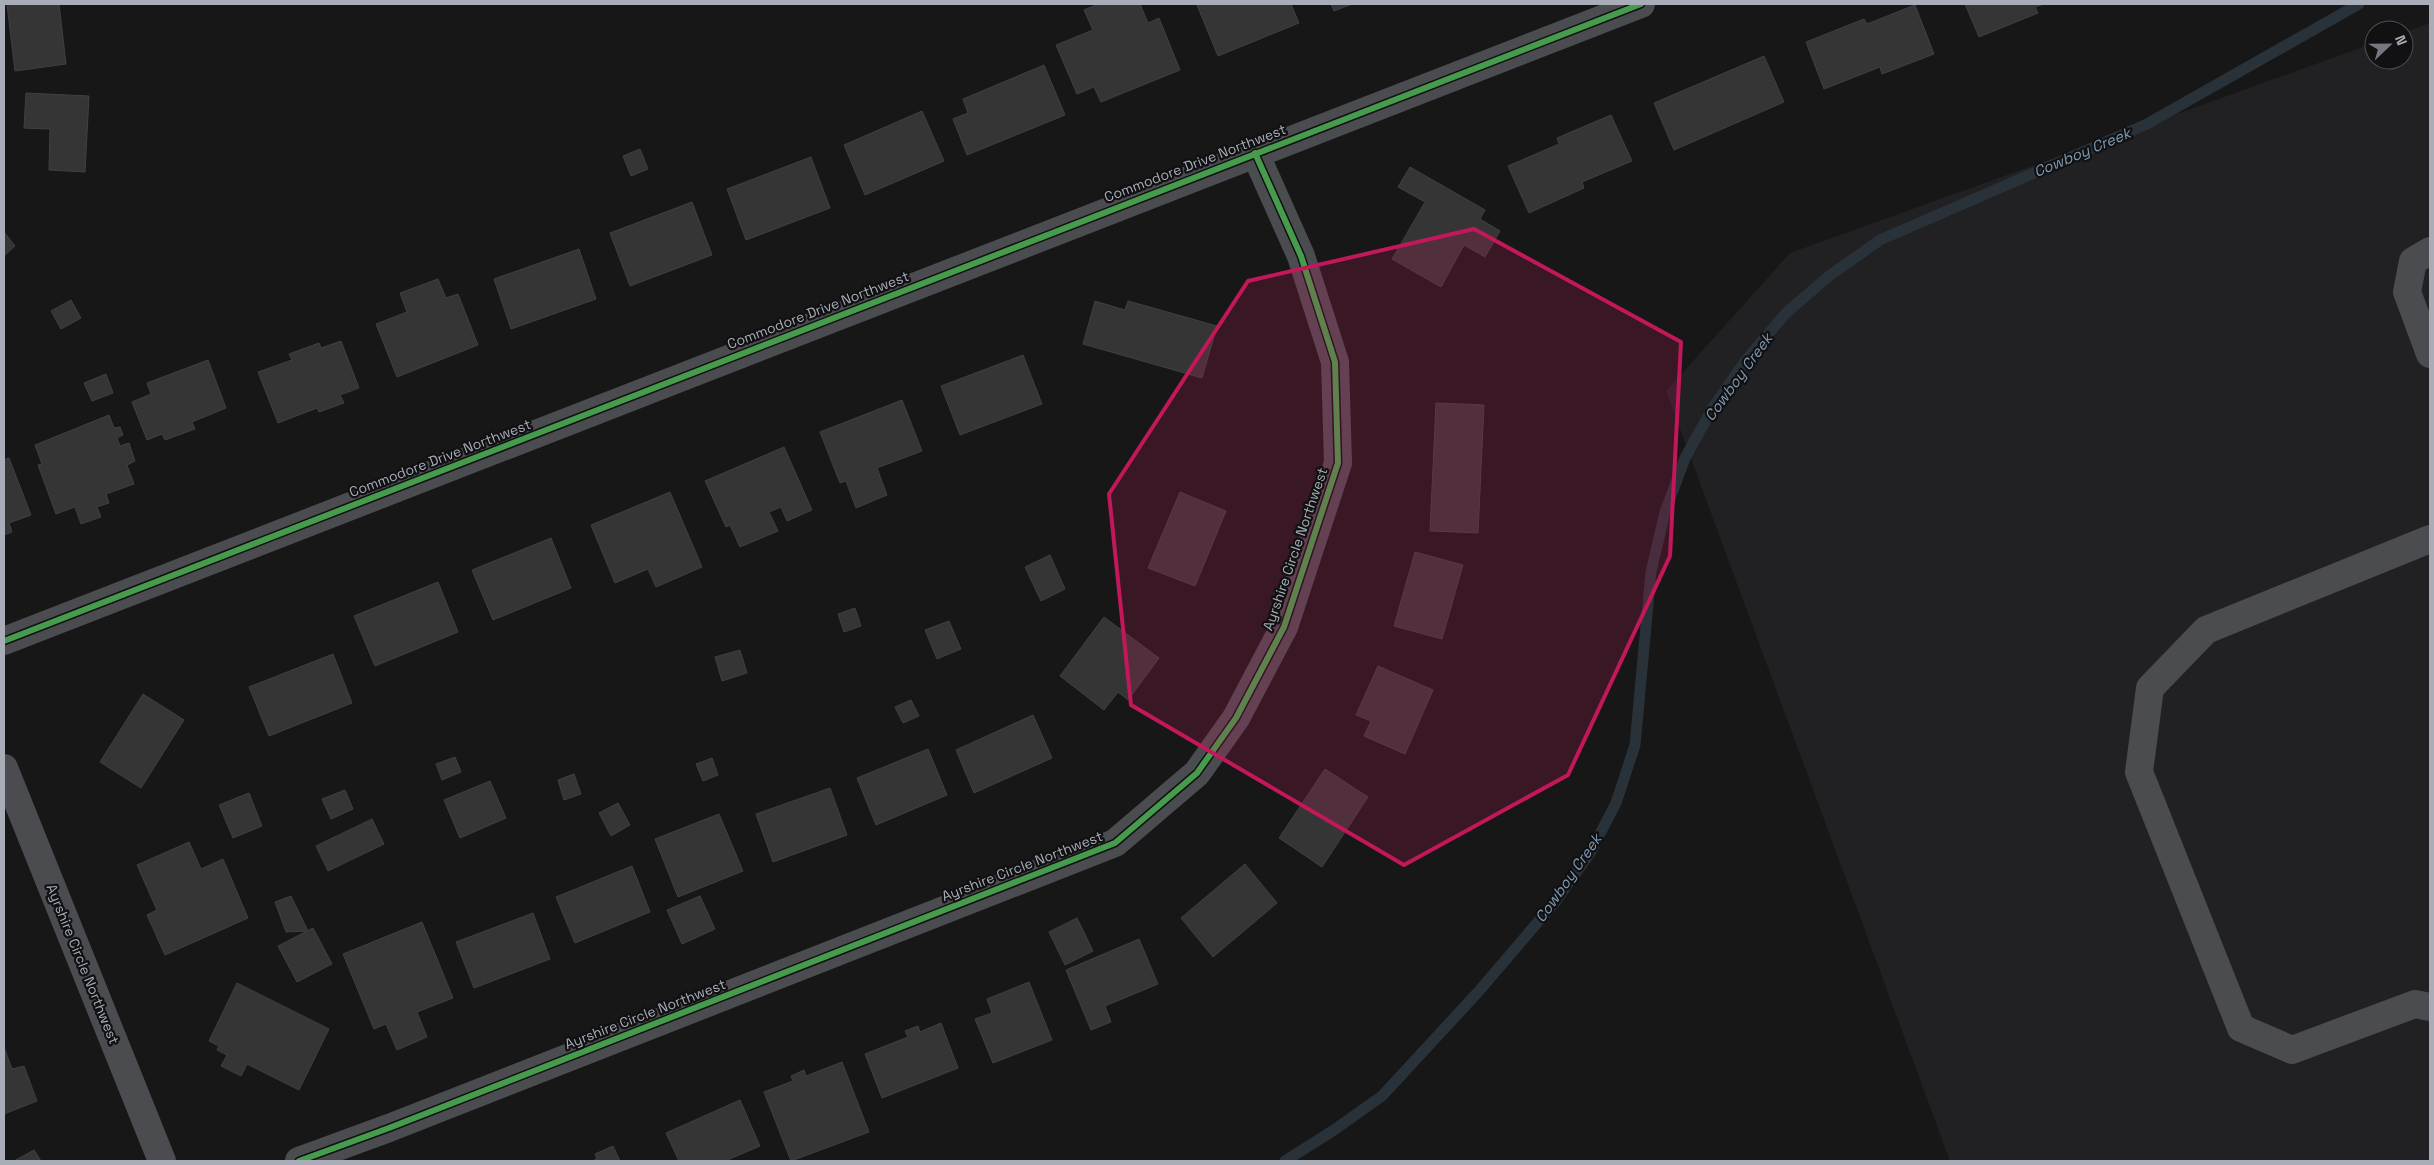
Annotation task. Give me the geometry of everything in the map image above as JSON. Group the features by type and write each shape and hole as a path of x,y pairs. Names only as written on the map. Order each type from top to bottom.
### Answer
{"street":[{"name":"Commodore Drive Northwest","path":"4,641 1641,4"},
{"name":"Ayrshire Circle Northwest","path":"299,1161 399,1125 1114,843 1197,772 1236,718 1284,626 1338,462 1335,362 1301,256 1255,153"},
{"path":"2430,251 2412,261 2407,292 2430,354"},
{"path":"2430,539 2206,630 2150,688 2139,772 2241,1028 2292,1050 2416,1004 2430,1007"},
{"name":"Ayrshire Circle Northwest","path":"4,768 162,1161"}],"highlighted area":[{"path":"1474,229 1681,342 1670,556 1568,775 1404,865 1131,705 1109,494 1248,281"}],"shaded area":[{"path":"2430,23 2430,1161 1950,1161 1666,391 1790,253 2364,47 2364,70 2414,70 2414,29"}],"building":[{"path":"7,4 59,4 66,64 15,71"},
{"path":"1099,4 1140,4 1148,23 1159,18 1180,70 1101,102 1094,87 1077,94 1056,45 1093,30 1084,10"},
{"path":"1291,4 1299,23 1218,56 1197,5"},
{"path":"1331,4 1352,4 1334,11"},
{"path":"1965,4 2044,4 2035,7 2038,13 1979,37"},
{"path":"1915,5 1934,54 1882,74 1880,67 1824,89 1806,42 1864,19 1867,24"},
{"path":"1764,56 1784,102 1674,150 1654,103"},
{"path":"1044,65 1065,115 967,155 953,119 968,113 963,99"},
{"path":"26,93 89,96 85,172 49,170 50,129 24,128"},
{"path":"922,111 944,161 865,195 844,145"},
{"path":"1611,115 1632,161 1582,182 1584,188 1529,213 1508,166 1559,144 1557,138"},
{"path":"640,149 648,169 631,176 623,156"},
{"path":"811,157 830,208 746,240 727,189"},
{"path":"1410,167 1485,210 1480,219 1500,231 1485,257 1464,245 1441,287 1392,259 1425,202 1398,187"},
{"path":"692,202 712,255 630,286 610,233"},
{"path":"4,232 15,246 4,256"},
{"path":"579,249 596,299 511,329 494,279"},
{"path":"438,279 446,298 458,294 478,345 397,377 376,324 407,312 400,293"},
{"path":"71,300 81,318 61,329 51,311"},
{"path":"1095,301 1125,310 1128,301 1217,326 1202,378 1083,344"},
{"path":"341,341 359,388 340,395 344,403 319,412 317,408 278,423 258,372 292,360 289,354 319,343 321,348"},
{"path":"1023,355 1042,404 960,435 941,386"},
{"path":"208,360 226,408 192,422 195,429 165,440 162,434 147,440 132,402 151,394 147,383"},
{"path":"106,374 113,393 92,401 84,383"},
{"path":"902,400 922,451 877,468 887,495 856,508 846,481 840,483 820,432"},
{"path":"1436,403 1484,405 1478,533 1430,531"},
{"path":"109,415 114,428 120,427 123,435 117,438 120,446 129,443 135,461 127,465 134,484 106,494 109,503 97,507 101,517 81,524 75,507 56,514 38,465 42,464 35,445"},
{"path":"784,447 812,510 787,521 781,507 769,512 778,531 740,547 730,525 726,527 705,481"},
{"path":"9,458 31,515 9,523 12,532 4,535 4,460"},
{"path":"670,492 702,567 656,587 648,569 615,583 591,525"},
{"path":"1180,492 1226,511 1195,586 1148,568"},
{"path":"551,538 571,588 493,620 472,570"},
{"path":"1415,552 1463,565 1442,639 1394,626"},
{"path":"1050,555 1065,589 1041,601 1025,567"},
{"path":"438,582 458,632 375,666 354,616"},
{"path":"855,608 861,626 844,632 838,614"},
{"path":"1104,617 1159,658 1128,700 1118,692 1104,710 1060,676"},
{"path":"949,621 961,649 937,659 925,630"},
{"path":"740,650 747,673 722,681 715,657"},
{"path":"333,654 352,703 269,736 249,687"},
{"path":"1378,666 1433,690 1405,754 1364,736 1371,721 1356,715"},
{"path":"143,694 184,720 141,788 100,762"},
{"path":"911,700 919,716 903,723 895,707"},
{"path":"1033,715 1052,758 974,793 956,750"},
{"path":"928,749 947,795 876,825 857,778"},
{"path":"455,757 461,772 442,780 436,764"},
{"path":"712,758 718,775 703,781 696,764"},
{"path":"1325,769 1368,797 1322,867 1279,838"},
{"path":"574,774 581,794 564,800 558,780"},
{"path":"490,781 506,818 460,838 444,800"},
{"path":"830,788 847,835 773,862 756,814"},
{"path":"345,790 353,809 331,819 322,799"},
{"path":"249,793 262,826 233,838 219,805"},
{"path":"618,803 630,825 611,836 599,813"},
{"path":"719,814 743,871 678,897 655,839"},
{"path":"372,819 384,844 328,871 316,846"},
{"path":"189,842 201,869 223,859 248,918 165,955 147,915 157,910 137,865"},
{"path":"1245,864 1277,903 1213,957 1181,918"},
{"path":"632,866 650,912 575,943 556,897"},
{"path":"291,896 308,931 286,932 275,902"},
{"path":"700,896 715,929 682,944 667,910"},
{"path":"533,913 550,959 474,988 456,942"},
{"path":"1077,918 1093,951 1065,965 1049,932"},
{"path":"422,922 453,998 417,1012 427,1037 397,1050 386,1024 374,1029 343,954"},
{"path":"313,928 332,964 297,982 278,946"},
{"path":"1139,939 1158,984 1105,1006 1111,1022 1091,1030 1066,970"},
{"path":"1029,982 1052,1040 993,1063 975,1019 992,1013 987,999"},
{"path":"237,983 329,1029 299,1090 247,1064 241,1076 221,1066 227,1055 217,1050 219,1046 209,1041"},
{"path":"941,1023 958,1068 882,1098 865,1054 908,1037 905,1031 918,1026 920,1032"},
{"path":"4,1047 12,1069 24,1066 37,1101 4,1114"},
{"path":"842,1062 869,1132 791,1161 764,1092 793,1081 791,1076 804,1070 806,1076"},
{"path":"740,1100 760,1146 725,1161 679,1161 666,1133"},
{"path":"613,1146 620,1161 592,1161 597,1159 595,1154"},
{"path":"34,1150 41,1161 14,1161"}],"waterway":[{"name":"Cowboy Creek","path":"1285,1161 1334,1130 1382,1096 1479,991 1555,902 1590,853 1616,803 1635,745 1651,572 1665,512 1685,458 1712,409 1746,360 1786,313 1829,276 1880,240 2147,124 2359,4"}],"cycle path":[{"path":"4,641 1641,4"},
{"path":"299,1161 389,1128 1115,843 1197,773 1236,718 1284,627 1338,463 1335,362 1301,256 1255,153"}]}
